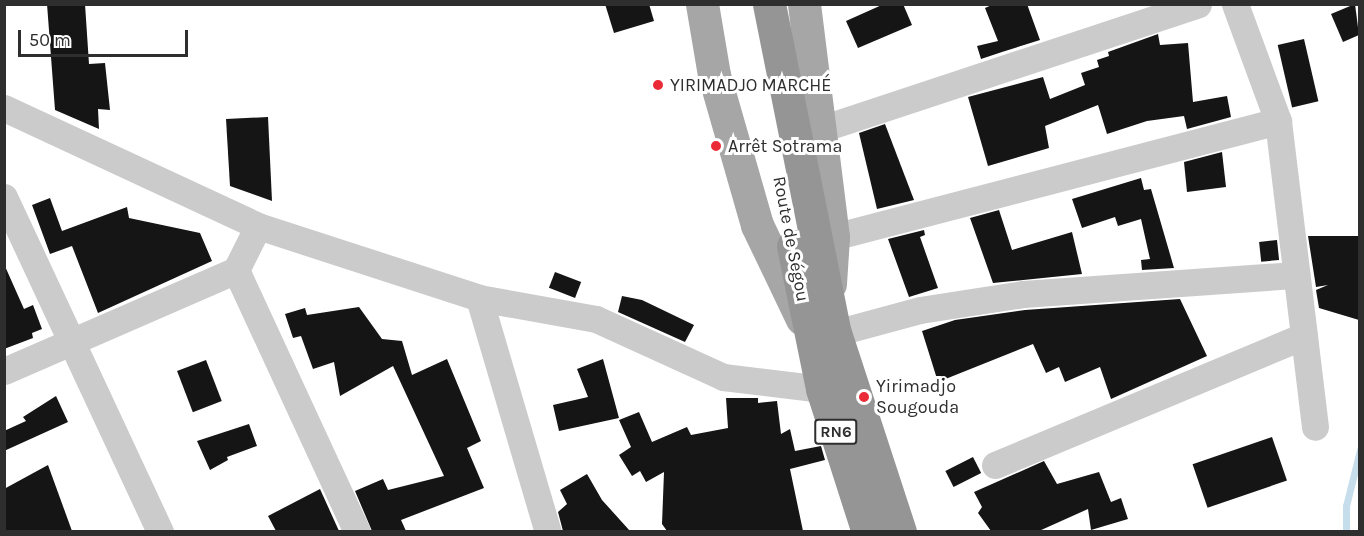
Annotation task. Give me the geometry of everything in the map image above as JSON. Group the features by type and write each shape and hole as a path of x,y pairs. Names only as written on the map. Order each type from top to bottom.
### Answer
{"highway":[{"name":"Route de Ségou","path":"746,4 816,256"},
{"name":"Route de Ségou","path":"769,4 816,256 824,324 822,389 868,531"},
{"name":"Route de Ségou","path":"824,324 900,531"}],"main road":[{"name":"Route de Ségou","path":"702,4 714,75 757,225 824,324"},
{"name":"Route de Ségou","path":"804,4 821,129 816,256 824,324"}],"street":[{"path":"821,129 1198,4"},
{"path":"1235,4 1278,121 1315,427"},
{"path":"4,108 258,226 479,298 596,319 723,376 822,389"},
{"path":"816,256 1278,121"},
{"path":"4,197 160,531"},
{"path":"4,371 71,344 236,270 258,226"},
{"path":"236,270 357,531"},
{"path":"824,324 1023,294 1296,275"},
{"path":"479,298 548,531"},
{"path":"995,465 1304,336"}],"building":[{"path":"47,4 85,4 89,64 105,63 110,110 98,109 99,129 55,110"},
{"path":"605,4 649,4 654,21 614,33"},
{"path":"884,4 903,4 912,25 858,48 846,21"},
{"path":"994,4 1027,4 1040,40 981,59 977,46 998,41 985,8"},
{"path":"1355,4 1359,35 1343,42 1331,14"},
{"path":"1158,34 1160,45 1188,43 1193,102 1227,96 1231,117 1187,129 1184,116 1147,121 1107,134 1098,105 1045,126 1049,148 988,166 968,97 1043,77 1050,99 1085,85 1081,73 1099,67 1097,60 1109,56 1108,52"},
{"path":"1304,39 1318,101 1292,107 1278,45"},
{"path":"268,117 272,201 230,186 226,119"},
{"path":"885,124 914,200 877,209 859,133"},
{"path":"1222,152 1226,187 1187,192 1184,162"},
{"path":"1141,178 1144,190 1151,189 1174,268 1142,270 1141,260 1150,259 1141,219 1118,226 1115,217 1082,228 1072,199"},
{"path":"50,198 62,231 127,207 129,218 200,233 212,261 98,313 72,246 50,254 32,205"},
{"path":"999,210 1012,250 1072,232 1082,274 993,283 970,218"},
{"path":"924,230 925,235 920,237 938,288 909,297 888,239"},
{"path":"1308,236 1359,236 1359,320 1319,308 1316,290 1328,285 1316,287"},
{"path":"1277,240 1279,260 1261,262 1259,242"},
{"path":"4,264 24,309 33,305 42,329 32,333 33,338 4,349"},
{"path":"555,272 581,282 575,298 549,288"},
{"path":"622,296 642,300 694,325 685,342 618,312"},
{"path":"1180,299 1207,356 1111,399 1100,367 1065,382 1059,367 1046,373 1033,344 938,382 922,331 955,320 1025,310"},
{"path":"359,307 382,339 402,341 412,375 447,359 481,441 467,448 484,488 401,520 406,531 372,531 355,491 383,479 388,490 444,476 393,366 340,396 334,362 313,369 301,336 293,338 285,314 305,308 307,315"},
{"path":"603,359 619,418 559,431 553,405 588,397 577,369"},
{"path":"206,360 222,401 193,412 177,371"},
{"path":"56,396 68,422 4,451 4,431 26,421 23,417"},
{"path":"726,398 758,398 758,403 777,401 781,434 790,429 795,451 821,446 825,460 790,469 803,531 667,531 662,524 664,472 646,482 640,471 632,476 619,455 631,447 619,420 639,412 652,442 687,427 691,435 728,428"},
{"path":"249,424 257,446 227,457 228,460 210,470 197,441"},
{"path":"1272,437 1287,480 1208,508 1193,464"},
{"path":"973,457 981,473 954,487 945,471"},
{"path":"1044,461 1057,484 1099,472 1111,502 1121,498 1128,519 1091,530 1088,509 1039,531 991,531 978,513 982,507 974,492"},
{"path":"48,465 72,531 4,531 4,489"},
{"path":"587,474 602,500 630,531 563,531 558,512 567,504 560,490"},
{"path":"320,489 339,531 276,531 268,516"}],"waterway":[{"path":"1346,532 1346,506 1360,450"}],"place":[{"name":"YIRIMADJO MARCHÉ","path":"658,85"},
{"name":"Arrêt Sotrama","path":"716,146"},
{"name":"Yirimadjo Sougouda","path":"864,397"}]}
